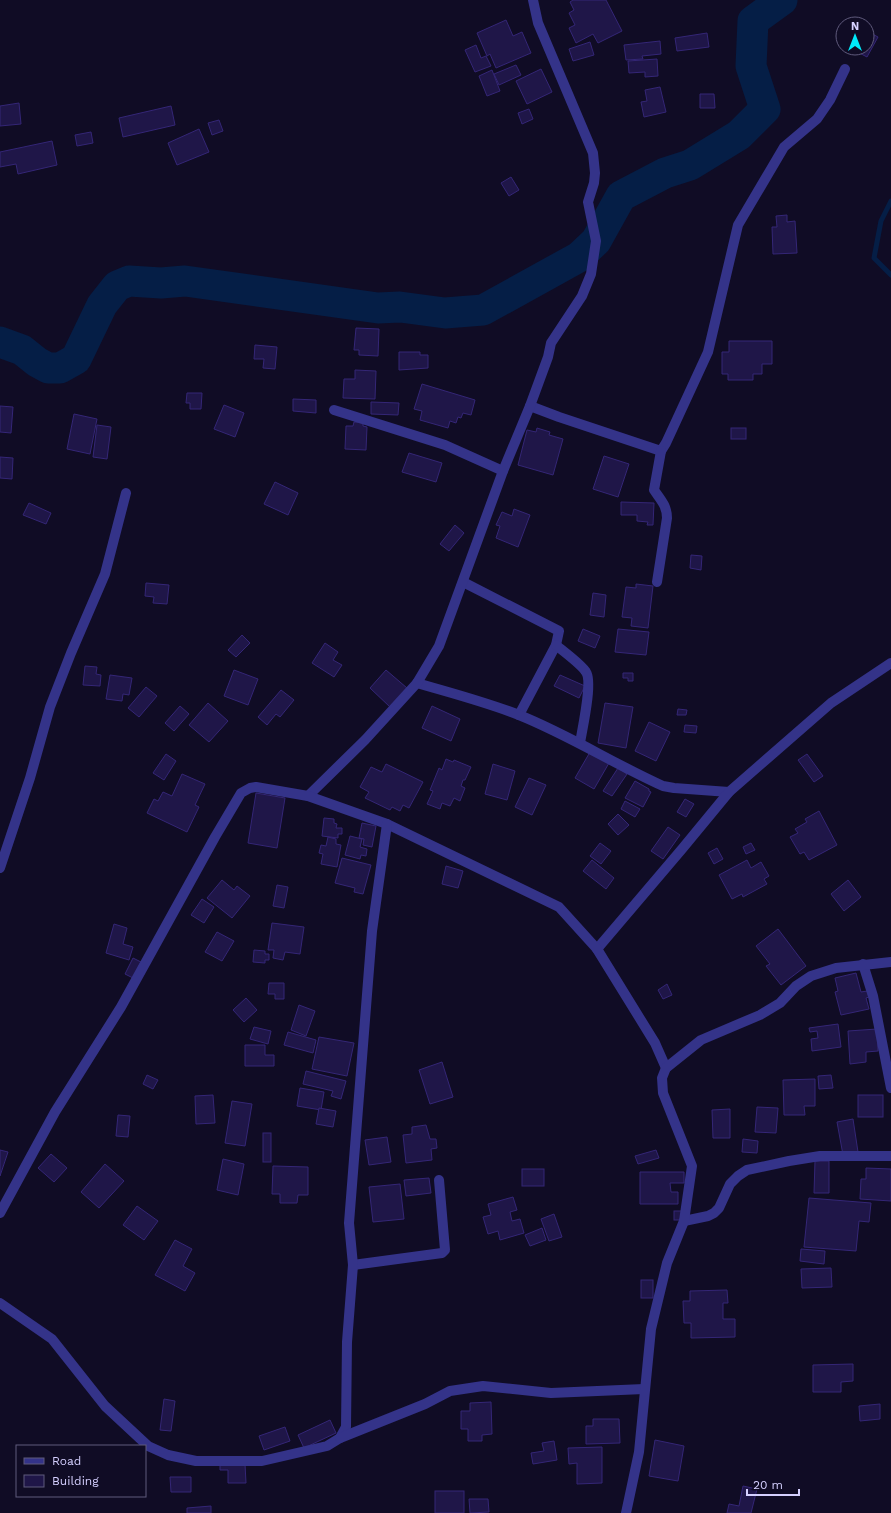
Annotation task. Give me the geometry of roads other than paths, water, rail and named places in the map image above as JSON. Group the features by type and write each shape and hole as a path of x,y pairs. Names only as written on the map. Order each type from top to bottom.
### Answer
{"street":[{"path":"308,796 365,740 417,683 439,646 503,471 530,406 548,357 551,343 582,296 591,274 596,241 588,202 594,183 595,173 593,153 538,23 533,0"},
{"path":"657,582 667,518 667,512 664,504 654,490 660,451 666,442 708,352 738,226 784,147 817,120 830,100 845,69"},
{"path":"530,406 660,451"},
{"path":"334,410 446,445 503,471"},
{"path":"0,868 30,778 50,707 71,653 105,574 126,493"},
{"path":"463,582 559,631 556,644 519,715"},
{"path":"556,644 586,671 589,678 580,743"},
{"path":"597,949 729,792 831,703 891,663"},
{"path":"417,683 519,715 580,743 663,786 729,792"},
{"path":"0,1213 55,1112 121,1007 214,836 241,793 250,788 256,787 308,796 386,824 559,907 597,949 655,1042 666,1068"},
{"path":"340,1438 346,1427 347,1342 353,1265 349,1223 372,931 386,824"},
{"path":"626,1513 639,1452 644,1389 652,1322 666,1263 684,1221 692,1166 663,1093 662,1078 666,1068 701,1040 760,1015 780,1003 796,986 811,976 836,968 891,962"},
{"path":"863,964 873,996 891,1088"},
{"path":"684,1221 708,1216 714,1213 719,1208 730,1184 747,1170 820,1156 891,1156"},
{"path":"353,1265 442,1253 445,1250 439,1180"},
{"path":"0,1304 52,1339 105,1406 148,1446 168,1455 196,1461 262,1461 327,1446 340,1438 425,1404 450,1391 482,1386 551,1393 644,1389"}],"waterway":[{"path":"0,342 22,350 37,362 48,368 60,368 76,359 102,305 117,286 129,281 161,283 185,281 378,308 400,307 445,313 483,310 579,257 596,241 621,196 665,173 690,165 739,135 765,109 751,66 753,21 782,0"},
{"path":"891,201 881,221 874,258 891,275"}]}
